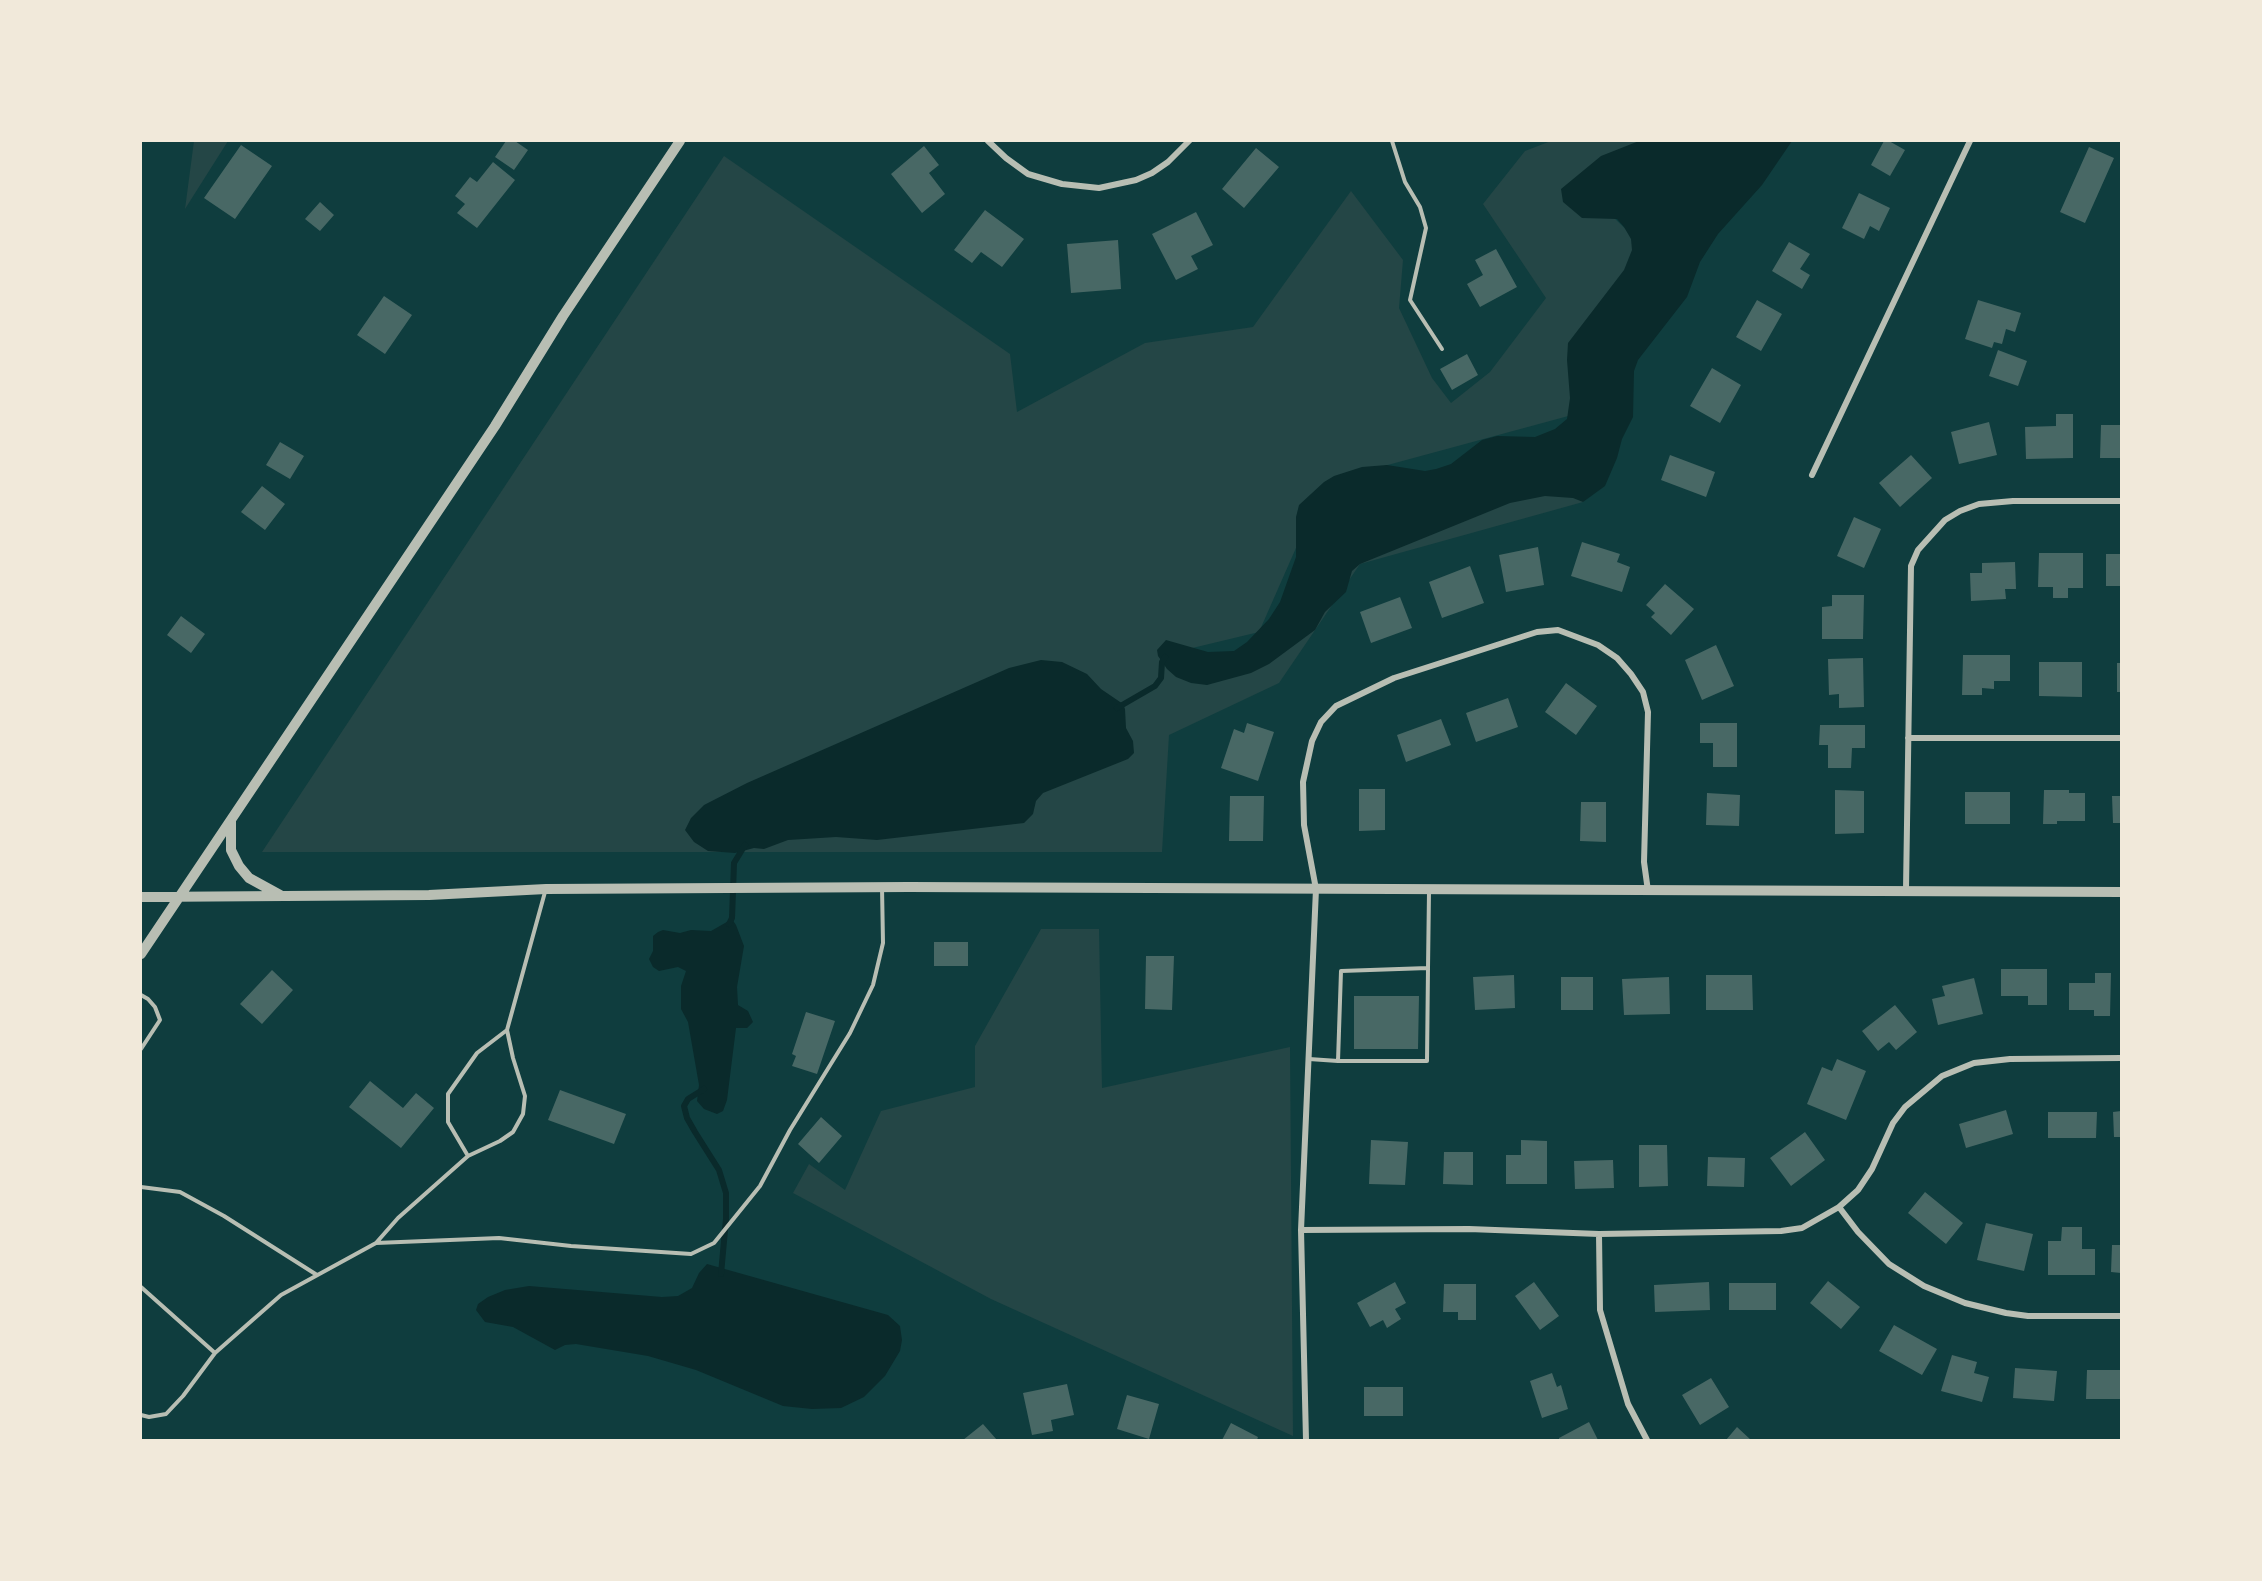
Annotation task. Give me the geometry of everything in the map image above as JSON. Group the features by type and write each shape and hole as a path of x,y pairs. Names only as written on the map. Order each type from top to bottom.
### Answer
{"street":[{"path":"141,954 495,426 563,316 680,141"},
{"path":"988,141 1028,174 1062,184 1099,188 1119,185 1152,173 1168,162 1189,141"},
{"path":"1812,475 1970,141"},
{"path":"1906,890 1911,566 1918,550 1945,520 1960,511 1980,504 2013,501 2121,501"},
{"path":"1306,1440 1301,1230 1316,889 1304,825 1303,783 1312,741 1321,722 1336,706 1394,678 1538,632 1558,630 1598,645 1617,658 1631,674 1643,692 1648,712 1644,862 1648,891"},
{"path":"1908,738 2121,738"},
{"path":"231,820 231,850 239,866 249,878 282,896"},
{"path":"141,897 429,895 546,888 882,887 2121,892"},
{"path":"1301,1230 1470,1229 1599,1234 1781,1231 1802,1228 1839,1207 1858,1190 1872,1169 1893,1123 1905,1107 1942,1076 1974,1063 2001,1060 2121,1058"},
{"path":"1839,1207 1858,1232 1889,1264 1924,1286 1965,1303 2028,1316 2121,1316"},
{"path":"1599,1234 1600,1310 1628,1404 1647,1440"}],"lane":[{"path":"1392,141 1405,182 1420,207 1426,228 1410,300 1442,349"},
{"path":"376,1243 499,1238 571,1246 692,1254 714,1243 760,1186 790,1130 850,1033 873,985 883,943 882,887"},
{"path":"141,1415 149,1417 166,1414 183,1396 215,1353 281,1295 376,1243 398,1218 468,1156 500,1141 513,1132 523,1114 525,1096 507,1030 546,888"},
{"path":"1309,1059 1427,1061 1429,890"},
{"path":"1338,1061 1341,971 1428,969"},
{"path":"141,995 155,1007 160,1020 141,1049"},
{"path":"468,1156 448,1122 448,1094 477,1053 507,1030"},
{"path":"141,1187 180,1192 224,1216 317,1275"},
{"path":"141,1287 215,1353"}],"shaded area":[{"path":"194,141 228,141 185,209"},
{"path":"1551,141 1652,141 1578,183 1641,244 1572,415 1325,482 1259,632 1159,656 1207,685 1369,527 1622,439 1583,502 1360,564 1279,683 1169,735 1162,852 262,852 724,156 1010,354 1017,412 1145,343 1253,327 1351,191 1403,260 1399,308 1432,378 1451,403 1490,372 1546,298 1483,204 1525,151"},
{"path":"1639,141 1792,141 1762,185 1718,234 1700,262 1687,297 1638,360 1634,371 1633,417 1622,439 1605,486 1583,502 1573,498 1545,496 1510,503 1360,564 1352,571 1346,592 1325,612 1315,630 1269,664 1251,673 1207,685 1191,683 1176,677 1158,656 1157,650 1166,640 1208,652 1234,651 1247,642 1269,619 1280,602 1296,557 1296,517 1299,505 1324,482 1334,476 1362,467 1387,465 1425,471 1436,469 1451,464 1482,440 1497,436 1535,437 1555,429 1567,419 1570,398 1568,343 1624,270 1632,250 1631,239 1617,219 1582,218 1563,202 1561,189 1601,156"},
{"path":"1041,660 1062,662 1087,674 1101,689 1123,704 1126,728 1133,741 1134,753 1128,759 1043,793 1036,801 1033,814 1024,823 877,840 836,837 788,840 764,849 754,848 735,853 708,851 694,842 685,830 691,818 704,805 747,783 1009,668"},
{"path":"732,919 744,946 737,987 738,1005 748,1011 753,1022 747,1028 736,1028 727,1100 723,1111 717,1114 704,1109 697,1101 699,1085 688,1022 681,1009 681,986 686,971 678,967 659,971 653,967 649,959 653,951 653,936 658,932 663,930 680,933 691,930 711,931"},
{"path":"1041,929 1099,929 1102,1088 1290,1047 1293,1436 991,1299 793,1193 809,1164 845,1190 881,1111 975,1087 975,1046"},
{"path":"707,1264 888,1315 900,1326 902,1340 900,1351 885,1376 864,1397 841,1408 812,1409 783,1406 696,1370 648,1356 576,1344 565,1345 555,1350 513,1327 485,1322 476,1310 478,1304 488,1297 505,1290 529,1286 662,1297 678,1296 692,1288 699,1273"}],"building":[{"path":"506,141 515,141 528,150 514,170 495,157"},
{"path":"1884,141 1889,141 1905,150 1890,176 1871,165"},
{"path":"241,145 272,166 235,219 204,198"},
{"path":"924,146 939,165 929,173 945,194 922,213 891,174"},
{"path":"2089,147 2114,158 2085,223 2060,212"},
{"path":"1256,148 1279,167 1244,208 1222,189"},
{"path":"493,162 515,180 477,228 457,213 465,204 455,196 470,177 477,182"},
{"path":"1859,193 1890,208 1879,231 1870,226 1864,239 1842,228"},
{"path":"320,202 334,215 320,231 305,219"},
{"path":"985,210 1024,239 1002,267 981,252 972,263 954,250"},
{"path":"1196,212 1213,245 1191,256 1198,269 1176,280 1152,234"},
{"path":"1118,240 1121,289 1071,293 1067,244"},
{"path":"1789,242 1810,254 1800,269 1810,275 1802,289 1772,271"},
{"path":"1496,249 1517,287 1480,307 1467,284 1483,275 1475,260"},
{"path":"384,296 412,315 385,354 357,335"},
{"path":"1757,300 1782,314 1761,351 1736,337"},
{"path":"1978,300 2021,313 2015,332 2006,329 2002,344 1994,342 1992,348 1965,339"},
{"path":"1998,350 2027,361 2018,386 1989,376"},
{"path":"1467,354 1478,375 1452,390 1440,369"},
{"path":"1712,368 1741,385 1720,423 1690,406"},
{"path":"2056,414 2073,414 2073,458 2026,459 2025,427 2056,426"},
{"path":"1989,422 1997,455 1959,464 1951,432"},
{"path":"2101,425 2121,425 2121,458 2100,458"},
{"path":"280,442 304,456 290,479 266,465"},
{"path":"1670,455 1715,472 1706,497 1661,480"},
{"path":"1911,455 1932,478 1900,507 1879,483"},
{"path":"262,486 285,504 265,530 241,512"},
{"path":"1854,517 1881,529 1864,568 1837,556"},
{"path":"1582,542 1620,554 1617,562 1630,567 1622,592 1571,576"},
{"path":"1538,547 1544,585 1506,592 1499,555"},
{"path":"2039,553 2083,553 2083,588 2068,588 2068,598 2053,598 2053,587 2038,587"},
{"path":"2106,554 2121,554 2121,586 2106,586"},
{"path":"2015,562 2016,589 2005,589 2006,599 1971,601 1970,573 1982,573 1982,563"},
{"path":"1470,566 1484,603 1442,618 1429,582"},
{"path":"1665,584 1694,609 1671,635 1651,617 1655,613 1646,605"},
{"path":"1832,595 1864,595 1863,639 1822,639 1822,607 1832,606"},
{"path":"1400,597 1412,628 1371,643 1360,612"},
{"path":"181,616 205,634 191,653 167,635"},
{"path":"1716,645 1734,686 1702,700 1685,660"},
{"path":"1963,655 2010,655 2010,681 1994,681 1994,689 1982,688 1982,695 1962,695"},
{"path":"1863,658 1864,707 1839,708 1839,694 1829,695 1828,659"},
{"path":"2039,662 2082,662 2082,697 2039,696"},
{"path":"2117,663 2121,663 2121,692 2117,692"},
{"path":"1566,683 1597,706 1576,735 1545,712"},
{"path":"1508,698 1518,727 1476,742 1466,713"},
{"path":"1441,719 1451,745 1406,762 1397,735"},
{"path":"1247,723 1274,732 1258,781 1221,768 1234,729 1244,733"},
{"path":"1700,723 1737,723 1737,767 1713,767 1713,743 1700,743"},
{"path":"1820,725 1865,725 1865,748 1852,748 1851,768 1828,768 1828,745 1819,745"},
{"path":"1359,789 1385,789 1385,830 1359,831"},
{"path":"1835,790 1864,791 1864,833 1835,834"},
{"path":"2044,790 2069,790 2069,793 2085,793 2085,821 2057,821 2057,824 2043,824"},
{"path":"1965,792 2010,792 2010,824 1965,824"},
{"path":"1707,793 1740,795 1739,826 1706,825"},
{"path":"1230,796 1264,796 1263,841 1229,841"},
{"path":"2112,796 2121,796 2121,823 2113,823"},
{"path":"1581,802 1606,802 1606,842 1580,841"},
{"path":"934,942 968,942 968,966 934,966"},
{"path":"1146,956 1174,956 1172,1010 1145,1009"},
{"path":"2001,969 2047,969 2047,1005 2028,1005 2028,996 2001,996"},
{"path":"272,970 293,990 262,1024 240,1004"},
{"path":"2095,973 2111,973 2110,1016 2094,1016 2094,1010 2069,1010 2069,983 2095,983"},
{"path":"1514,975 1515,1008 1475,1010 1473,977"},
{"path":"1706,975 1752,975 1753,1010 1706,1010"},
{"path":"1561,977 1593,977 1593,1010 1561,1010"},
{"path":"1669,977 1670,1014 1624,1015 1622,979"},
{"path":"1974,978 1983,1014 1938,1025 1932,999 1945,996 1942,986"},
{"path":"1354,996 1419,996 1418,1049 1354,1049"},
{"path":"1895,1005 1917,1032 1896,1050 1889,1042 1878,1051 1862,1031"},
{"path":"806,1012 835,1021 817,1074 792,1066 796,1056 792,1054"},
{"path":"1837,1059 1866,1071 1846,1120 1807,1104 1822,1067 1832,1071"},
{"path":"370,1081 403,1108 416,1093 434,1108 401,1148 349,1107"},
{"path":"560,1090 626,1114 614,1144 548,1120"},
{"path":"2006,1110 2013,1134 1966,1148 1959,1124"},
{"path":"2121,1111 2121,1137 2114,1137 2113,1112"},
{"path":"2048,1112 2097,1112 2096,1138 2048,1138"},
{"path":"821,1117 842,1136 819,1163 798,1144"},
{"path":"1805,1132 1825,1160 1791,1186 1770,1158"},
{"path":"1371,1140 1408,1142 1405,1185 1369,1184"},
{"path":"1521,1140 1547,1141 1547,1184 1506,1184 1506,1155 1521,1155"},
{"path":"1639,1145 1667,1145 1668,1186 1639,1187"},
{"path":"1444,1152 1473,1152 1473,1185 1443,1184"},
{"path":"1708,1157 1745,1158 1744,1187 1707,1186"},
{"path":"1613,1160 1614,1188 1575,1189 1574,1161"},
{"path":"1925,1192 1963,1223 1946,1244 1908,1213"},
{"path":"1986,1223 2033,1234 2024,1271 1977,1260"},
{"path":"2062,1227 2082,1227 2082,1249 2095,1249 2095,1275 2048,1275 2048,1241 2061,1241"},
{"path":"2112,1245 2121,1245 2121,1273 2111,1272"},
{"path":"1828,1281 1860,1307 1841,1329 1810,1303"},
{"path":"1395,1282 1406,1303 1395,1309 1401,1319 1387,1328 1383,1320 1370,1327 1357,1303"},
{"path":"1534,1282 1559,1316 1540,1330 1515,1296"},
{"path":"1709,1282 1710,1310 1655,1312 1654,1285"},
{"path":"1729,1283 1776,1283 1776,1310 1729,1310"},
{"path":"1444,1284 1476,1284 1476,1320 1458,1320 1458,1312 1443,1312"},
{"path":"1894,1325 1937,1349 1922,1375 1879,1351"},
{"path":"1952,1355 1977,1362 1974,1373 1989,1377 1982,1402 1941,1391"},
{"path":"2015,1368 2057,1371 2054,1401 2013,1398"},
{"path":"2087,1370 2121,1370 2121,1399 2086,1399"},
{"path":"1552,1373 1557,1387 1561,1385 1568,1409 1542,1418 1530,1381"},
{"path":"1711,1378 1729,1407 1700,1425 1682,1395"},
{"path":"1067,1384 1074,1415 1051,1420 1053,1431 1032,1435 1023,1393"},
{"path":"1364,1387 1403,1387 1403,1416 1364,1416"},
{"path":"1127,1395 1159,1404 1149,1439 1117,1429"},
{"path":"1589,1422 1598,1440 1559,1440 1559,1438"},
{"path":"1231,1423 1258,1437 1257,1440 1222,1440"},
{"path":"983,1424 997,1440 963,1440"},
{"path":"1737,1427 1751,1440 1726,1440"}],"waterway":[{"path":"1117,708 1155,686 1161,678 1162,662 1165,657"},
{"path":"729,924 732,918 734,863 745,845"},
{"path":"704,1089 688,1099 684,1106 687,1118 719,1170 726,1193 721,1274"}]}
